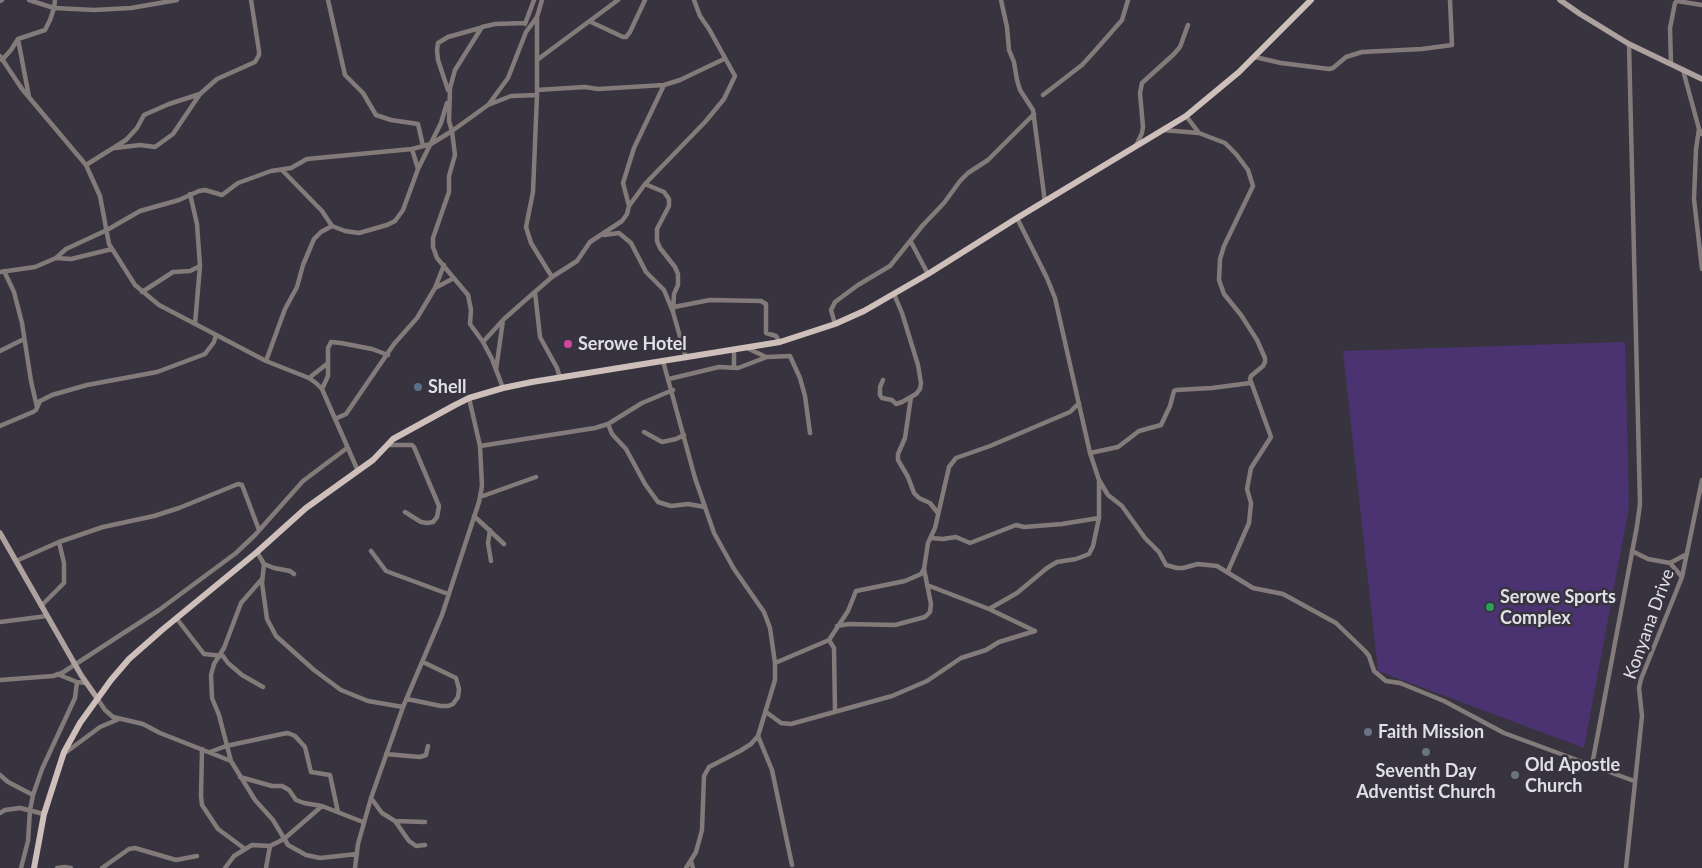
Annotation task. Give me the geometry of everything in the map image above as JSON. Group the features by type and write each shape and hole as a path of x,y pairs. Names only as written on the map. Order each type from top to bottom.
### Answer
{"main road":[{"path":"34,868 44,814 63,754 80,723 97,698 129,659 257,552 306,508 373,460 393,439 469,398 503,388 780,342 836,324 864,311 928,274 1186,116 1255,57 1311,0"}],"street":[{"path":"29,0 54,8 111,10 177,0"},
{"path":"55,0 50,20 44,30 18,39 11,50 1,58 30,99 86,165 100,196 110,244 128,276 142,292 159,305 266,361 309,378 322,389 358,471"},
{"path":"114,148 140,145 155,147 173,134 200,94 217,79 255,62 258,58 259,50 251,0"},
{"path":"328,0 345,75 363,93 376,114 391,120 418,124 423,146"},
{"path":"526,32 525,23 534,0"},
{"path":"542,0 538,17 532,200 526,226 531,243 552,277"},
{"path":"537,60 591,22 618,0"},
{"path":"591,22 626,37 645,0"},
{"path":"628,206 645,184 722,102 734,76 700,16 694,0"},
{"path":"1001,0 1007,27 1009,50 1014,62 1017,80 1020,90 1030,103 1034,114 1045,202"},
{"path":"1044,95 1093,54 1122,20 1128,0"},
{"path":"1255,57 1281,63 1333,68 1346,57 1362,52 1452,46 1450,0"},
{"path":"1560,0 1629,44 1702,79"},
{"path":"1671,64 1670,28 1672,12 1677,0 1702,5"},
{"path":"488,105 508,78 526,32 538,17"},
{"path":"449,93 438,60 438,43 448,37 495,24 525,23"},
{"path":"1136,146 1143,127 1140,93 1142,83 1180,47 1188,25"},
{"path":"482,27 451,78 449,121 455,155 449,176 449,192 432,241 434,250 468,296 471,310 470,324 483,342 503,388"},
{"path":"18,39 30,99"},
{"path":"1592,765 1637,526 1640,492 1629,44"},
{"path":"37,407 14,292 2,271 35,267 56,258 66,249 107,230 140,211 179,200 199,190 222,195 238,183 271,171 282,170 312,158 412,150 430,144 488,105 511,96 585,87 598,89 664,85 680,80 724,59"},
{"path":"1684,70 1700,132 1696,149 1694,199 1702,269"},
{"path":"14,78 26,72"},
{"path":"483,342 504,319 552,277 577,261 590,242 622,221 627,214 628,206 623,183 634,148 664,85"},
{"path":"86,165 114,148 132,134 144,115 169,104 200,94"},
{"path":"282,170 322,211 332,226 345,231 359,233 387,225 395,221 403,210 418,169 441,123 449,99"},
{"path":"836,324 831,310 835,302 853,288 890,266 944,203 960,181 968,173 988,160 1034,114"},
{"path":"1186,116 1199,133"},
{"path":"1163,130 1199,133 1225,143 1248,170 1253,186 1224,246 1220,259 1219,280 1224,294 1241,315 1257,340 1265,358 1263,366 1250,376 1250,383 1260,403 1271,437 1251,468 1247,489 1251,503 1249,523 1228,571"},
{"path":"412,150 418,169"},
{"path":"645,184 664,192 668,199 669,206 657,229 656,240 678,274 678,285 674,294 673,309"},
{"path":"190,194 197,224 200,266 195,324"},
{"path":"1017,218 1055,298 1090,453 1099,480 1108,496 1122,506 1145,538 1159,552 1166,565 1183,568 1193,564 1208,564 1228,571 1252,588 1283,594 1336,623 1365,651 1369,656 1374,671 1386,681 1400,683 1444,700 1504,734 1634,781"},
{"path":"619,233 622,221"},
{"path":"266,361 286,309 297,287 308,250 314,239 321,232 332,226"},
{"path":"602,235 619,233"},
{"path":"619,233 634,248 646,272 664,290 673,309 686,358"},
{"path":"911,242 928,274"},
{"path":"56,258 71,259 112,249"},
{"path":"335,419 346,414 417,318 434,288 444,265"},
{"path":"142,292 173,272 190,271 200,266"},
{"path":"434,288 454,278"},
{"path":"535,292 540,337 557,368 560,378"},
{"path":"883,380 879,392 882,398 898,404 916,394 920,389 921,374 902,313 894,294"},
{"path":"673,309 710,300 760,301 766,304 766,333 776,336 780,342"},
{"path":"496,370 504,319"},
{"path":"0,426 33,412 45,397 87,384 157,372 205,354 214,342 216,335"},
{"path":"0,351 24,339"},
{"path":"322,389 328,376 328,346 333,342 372,349 388,355"},
{"path":"747,348 767,357"},
{"path":"734,350 734,368"},
{"path":"670,379 716,368 734,368 767,357 790,356 800,378 805,396 810,433"},
{"path":"664,361 714,533 734,569 764,612 770,628 776,663 775,680 758,736 740,752 710,767 704,776 702,830 696,852 686,868"},
{"path":"309,378 328,363"},
{"path":"1090,453 1118,448 1139,431 1161,425 1176,390 1250,383"},
{"path":"480,446 591,429 608,424 642,403 672,390"},
{"path":"911,397 905,438 898,454 898,460 908,477 914,493 919,498 930,503 938,512"},
{"path":"355,868 363,822 371,798 403,707 423,662 448,594 480,497 482,469 480,446 469,398"},
{"path":"837,626 849,624 895,625 922,619 928,614 931,609 924,569 928,543 931,538 949,467 956,458 990,446 1070,412 1079,403"},
{"path":"608,424 612,434 626,449 645,484 658,502 671,506 688,504 705,507"},
{"path":"644,432 662,442 684,435"},
{"path":"389,445 412,445 414,447 439,506 437,517 433,522 420,522 405,512"},
{"path":"0,680 28,679 57,674 181,595 236,553 303,481 347,448"},
{"path":"480,497 536,477"},
{"path":"989,609 1017,593 1057,562 1076,559 1089,554 1094,546 1099,518 1099,480"},
{"name":"Konyana Drive","path":"1626,868 1642,716 1639,688 1640,678 1682,577 1702,480"},
{"path":"16,561 58,542 102,528 179,508 238,484 242,485 259,530"},
{"path":"474,516 504,544"},
{"path":"931,538 956,537 970,543 1016,525 1024,527 1062,524 1099,518"},
{"path":"490,530 488,543 491,561"},
{"path":"0,533 74,664 105,710 119,719 143,724 160,733 231,761"},
{"path":"41,606 64,583 64,563 58,542"},
{"path":"1632,551 1648,559 1670,563 1682,577"},
{"path":"257,552 264,564 262,579 268,623 276,636 328,682 341,690 368,701 403,707"},
{"path":"371,552 386,572 448,594"},
{"path":"1670,563 1687,554"},
{"path":"264,564 279,570 290,571 294,574"},
{"path":"776,663 829,640 848,611 856,590 911,580 921,574 924,569"},
{"path":"262,579 241,603 220,655 212,669 210,690 231,761 255,800 273,820 288,845 306,856 320,858 357,854"},
{"path":"766,712 785,724 905,691 927,681 961,658 986,650 999,642 1036,630 927,585"},
{"path":"0,622 46,616"},
{"path":"176,619 204,654 223,656 242,675 263,687"},
{"path":"829,640 834,648 835,711"},
{"path":"407,699 448,706 453,704 458,697 459,688 456,678 423,662"},
{"path":"57,674 77,682 86,683"},
{"path":"21,868 28,841 33,795 42,768 75,698 77,682"},
{"path":"63,754 100,726 119,719"},
{"path":"210,752 226,746 288,733 296,736 305,747 311,772 330,776 338,812"},
{"path":"758,736 772,770 792,865"},
{"path":"386,754 420,757 426,755 428,746"},
{"path":"202,749 202,804 218,829 245,849"},
{"path":"0,775 8,782 33,795"},
{"path":"240,776 272,786 282,786 289,790 296,800 322,806 363,822"},
{"path":"371,798 382,813 395,821 410,841 416,846 425,845"},
{"path":"225,868 234,856 245,849 255,845 270,846 284,839 322,806"},
{"path":"0,813 20,808 44,814"},
{"path":"395,821 425,822"},
{"path":"266,868 270,846"},
{"path":"102,868 129,849 135,848 176,860 197,856"},
{"path":"691,861 693,868"},
{"path":"57,868 71,868"}],"shaded area":[{"name":"Serowe Sports Complex","path":"1625,342 1629,507 1584,748 1378,671 1343,351"}],"place":[{"name":"Serowe Hotel","path":"568,344"},
{"name":"Shell","path":"418,387"},
{"name":"Serowe Sports Complex","path":"1490,607"},
{"name":"Faith Mission","path":"1368,732"},
{"name":"Seventh Day Adventist Church","path":"1426,752"},
{"name":"Old Apostle Church","path":"1515,775"}]}
